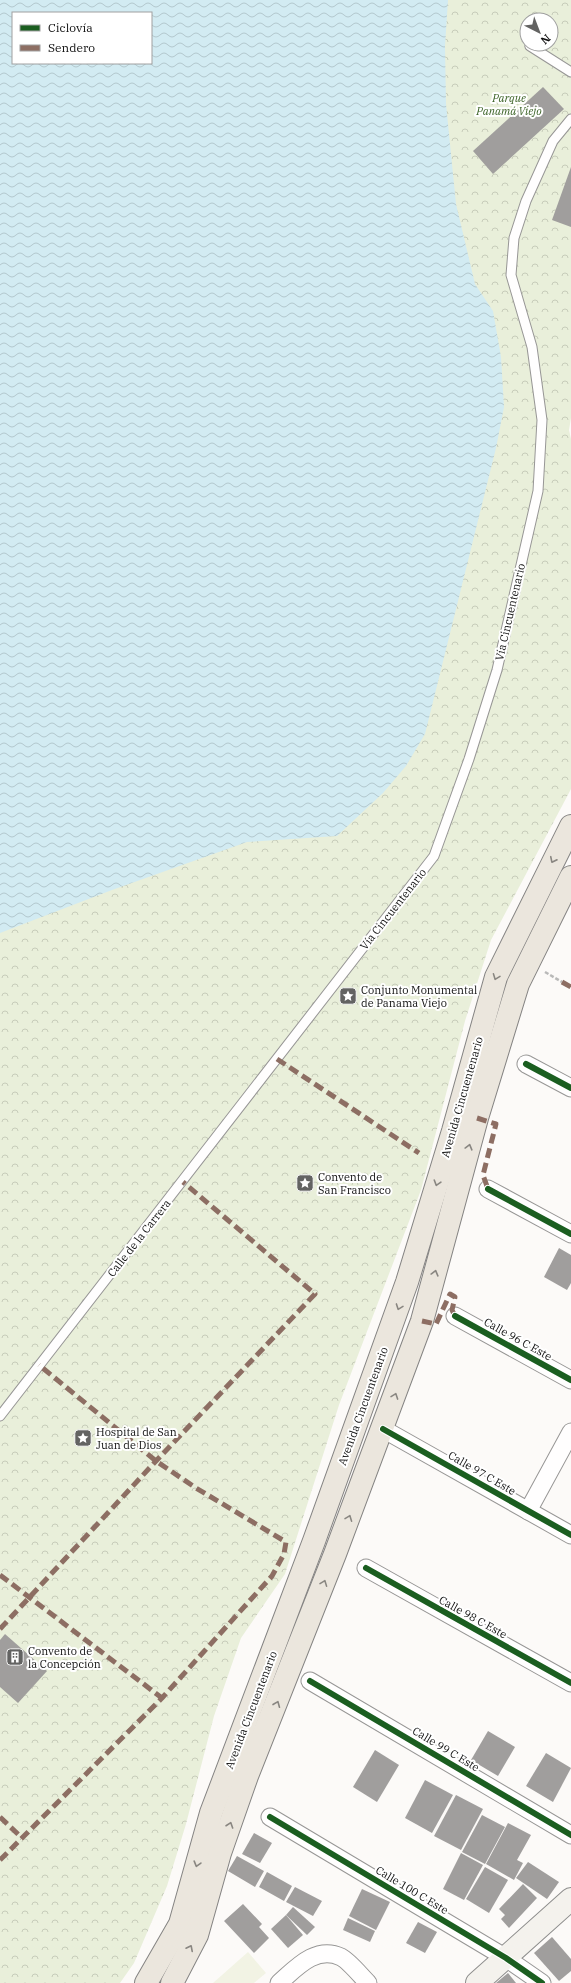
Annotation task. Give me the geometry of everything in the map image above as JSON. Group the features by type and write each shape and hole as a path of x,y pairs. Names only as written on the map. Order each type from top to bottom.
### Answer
{"main road":[{"name":"Avenida Cincuentenario","path":"146,1983 180,1924 211,1813 298,1584 407,1282 453,1131 496,976 571,826"},
{"name":"Avenida Cincuentenario","path":"172,1983 197,1935 220,1853 247,1776 293,1664 383,1429 422,1321 477,1118 518,984 571,877"}],"street":[{"path":"526,1064 571,1088"},
{"path":"488,1188 571,1234"},
{"name":"Calle 96 C Este","path":"455,1316 571,1380"},
{"name":"Calle 97 C Este","path":"383,1429 571,1535"},
{"path":"528,1511 571,1432"},
{"name":"Calle 98 C Este","path":"366,1568 571,1683"},
{"name":"Calle 99 C Este","path":"310,1681 571,1835"},
{"name":"Calle 100 C Este","path":"270,1817 506,1958 542,1983"},
{"path":"477,1983 571,1899"},
{"path":"279,1983 306,1960 324,1954 341,1957 368,1983"}],"lane":[{"path":"539,52 571,72"},
{"name":"Vía Cincuentenario","path":"277,1059 434,856 469,758 497,670 538,492 542,420 532,347 511,275 514,238 526,201 553,141 571,119"},
{"name":"Calle de la Carrera","path":"0,1416 277,1059"}],"green space":[{"name":"Parque Panamá Viejo","path":"0,0 571,0 571,418 569,430 571,439 571,789 491,940 465,1021 421,1190 339,1405 285,1574 241,1638 214,1716 186,1824 167,1886 134,1963 120,1983 0,1983"}],"shaded area":[{"path":"248,1952 266,1973 254,1983 213,1983"}],"water":[{"path":"0,0 448,0 445,46 446,104 456,204 475,284 493,311 501,357 504,407 496,448 425,734 406,766 383,793 337,836 247,842 112,890 0,933"}],"building":[{"path":"543,87 564,109 493,174 473,151"},
{"path":"571,167 571,227 552,220"},
{"path":"559,1248 571,1255 571,1283 567,1290 544,1277"},
{"name":"Convento de la Concepción","path":"5,1634 47,1671 18,1703 0,1687 0,1640"},
{"path":"488,1731 515,1747 498,1776 471,1760"},
{"path":"375,1750 399,1765 377,1802 353,1787"},
{"path":"546,1753 571,1768 553,1802 526,1786"},
{"path":"425,1780 453,1795 432,1833 405,1818"},
{"path":"456,1795 483,1809 461,1850 434,1836"},
{"path":"482,1815 505,1827 485,1864 462,1852"},
{"path":"508,1823 531,1835 517,1860 523,1863 514,1880 486,1864"},
{"path":"254,1833 272,1843 260,1863 242,1854"},
{"path":"461,1853 483,1865 464,1900 443,1889"},
{"path":"237,1856 264,1871 255,1887 228,1871"},
{"path":"528,1862 559,1882 547,1899 516,1878"},
{"path":"485,1867 508,1880 489,1913 466,1899"},
{"path":"267,1872 292,1886 284,1901 259,1887"},
{"path":"523,1884 537,1898 509,1928 501,1919 505,1915 499,1909"},
{"path":"295,1887 322,1901 313,1916 286,1902"},
{"path":"362,1889 390,1902 376,1930 349,1916"},
{"path":"243,1904 262,1924 259,1927 269,1938 254,1953 224,1921"},
{"path":"293,1907 315,1927 307,1935 286,1915"},
{"path":"286,1915 303,1935 288,1948 271,1929"},
{"path":"348,1918 375,1931 370,1942 343,1930"},
{"path":"418,1922 437,1932 425,1953 406,1943"},
{"path":"552,1937 571,1959 571,1971 559,1981 534,1953"},
{"path":"508,1973 516,1983 496,1983"}],"marked path":[{"path":"562,982 571,987"},
{"path":"277,1059 419,1153"},
{"path":"477,1118 496,1124 483,1175 488,1189"},
{"path":"0,1629 156,1461 315,1294 183,1182"},
{"path":"422,1321 436,1324 450,1294 455,1297 452,1310 455,1316"},
{"path":"0,1860 162,1698 272,1576 284,1554 286,1542 196,1488 156,1461 39,1365"},
{"path":"0,1575 162,1698"},
{"path":"0,1817 22,1838"}],"cycle path":[{"path":"526,1064 571,1088"},
{"path":"488,1189 571,1234"},
{"path":"455,1316 571,1380"},
{"path":"383,1429 571,1535"},
{"path":"366,1568 571,1683"},
{"path":"310,1681 571,1835"},
{"path":"270,1817 506,1958 542,1983"}],"place":[{"name":"Conjunto Monumental de Panama Viejo","path":"348,996"},
{"name":"Convento de San Francisco","path":"305,1183"},
{"name":"Hospital de San Juan de Dios","path":"83,1438"},
{"name":"Convento de la Concepción","path":"15,1657"}]}
